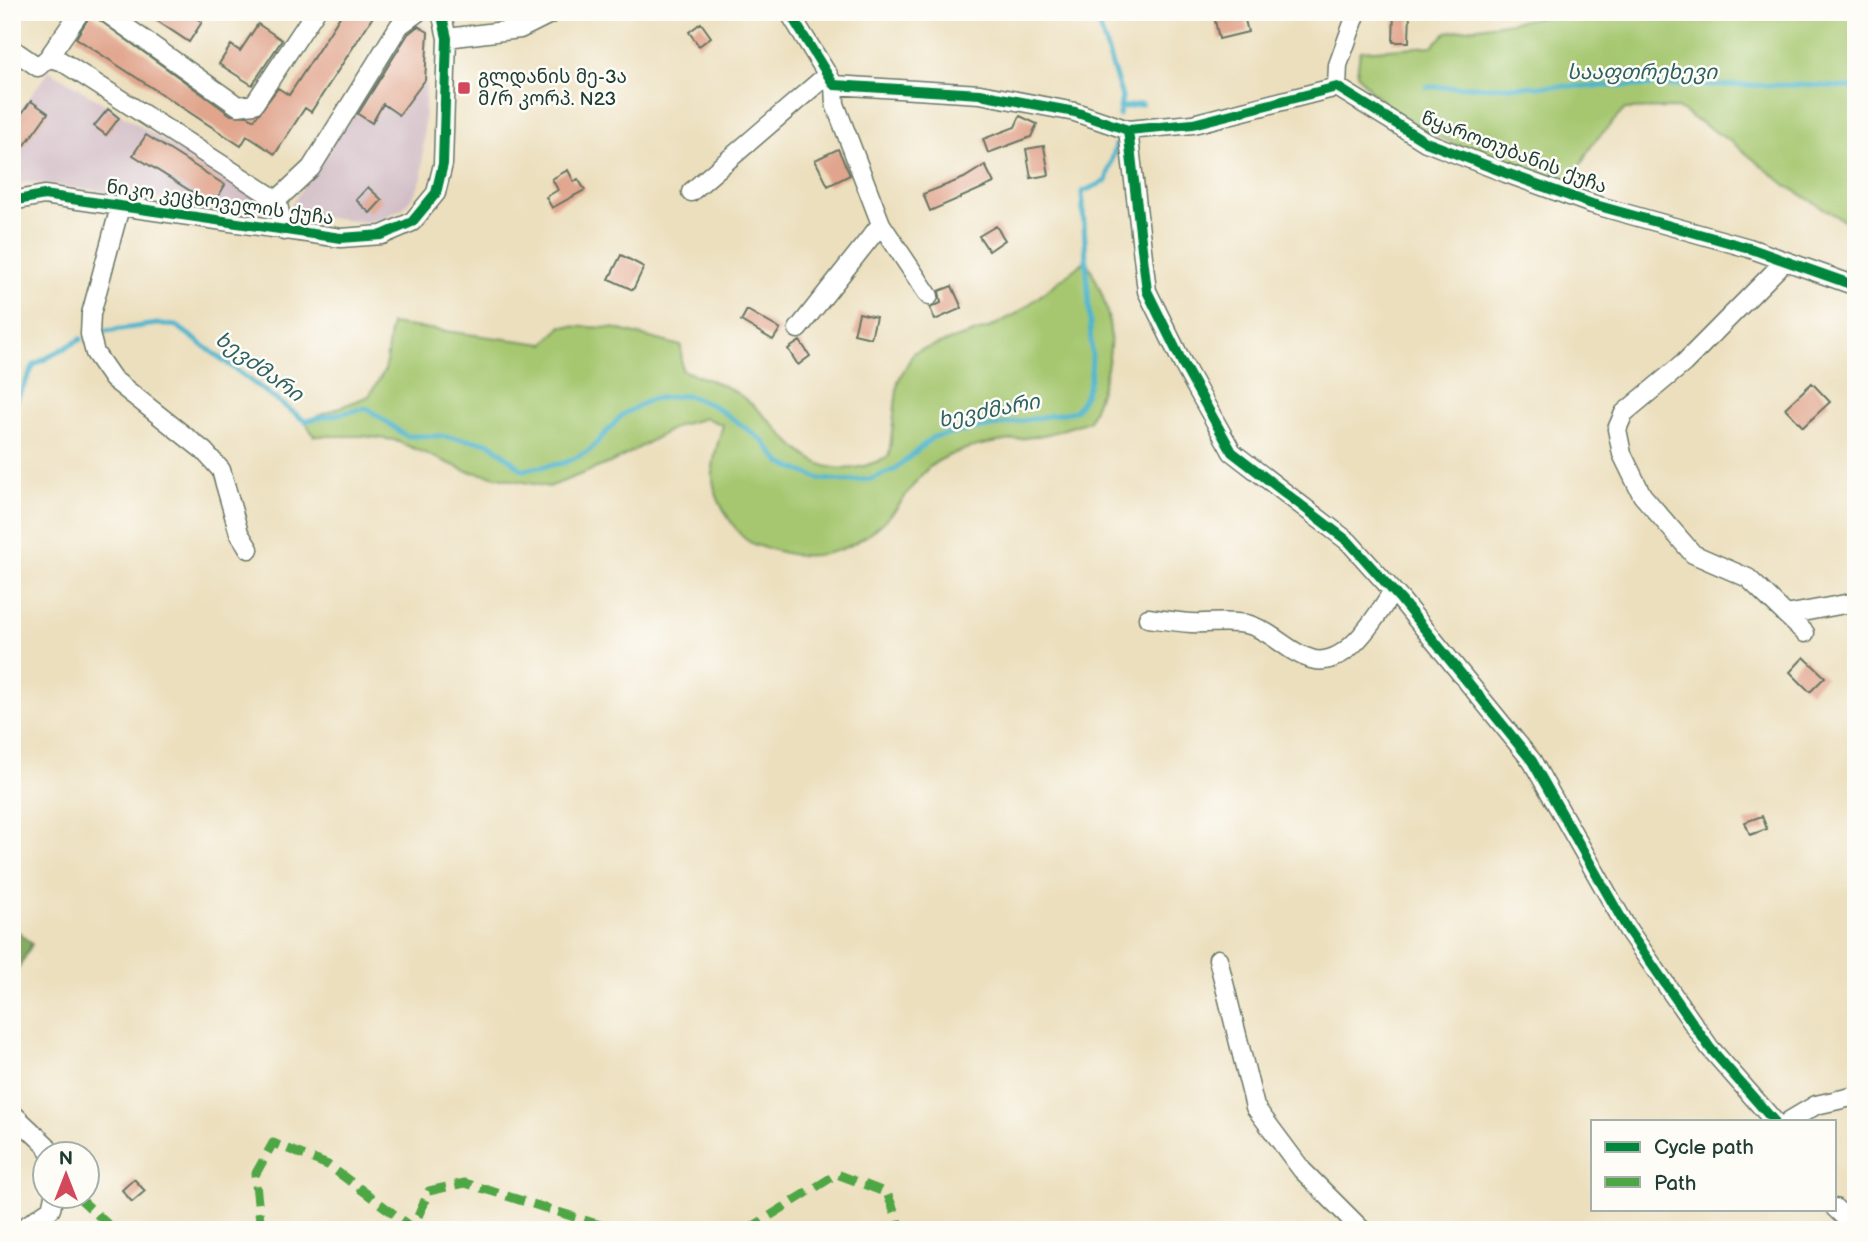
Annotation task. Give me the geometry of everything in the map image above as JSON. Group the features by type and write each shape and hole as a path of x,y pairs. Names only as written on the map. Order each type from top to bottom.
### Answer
{"street":[{"path":"12,49 38,67 48,58 80,12"},
{"path":"105,12 238,106 254,104 315,12"},
{"path":"277,200 312,167 399,26 418,12"},
{"name":"ნიკო კეცხოველის ქუჩა","path":"12,201 44,195 341,238 382,234 412,222 436,193 443,164 447,38 441,12"},
{"path":"447,38 520,29 554,12"},
{"path":"789,12 831,80 835,104 881,224 929,296"},
{"path":"691,192 831,80 981,94 1075,112 1128,130 1193,124 1337,87 1338,65 1357,12"},
{"path":"48,58 61,61 277,200 284,231"},
{"name":"წყაროთუბანის ქუჩა","path":"1337,87 1426,142 1506,173 1592,204 1785,261 1856,286"},
{"path":"1128,130 1147,291 1183,364 1232,452 1349,542 1393,591 1532,761 1628,930 1710,1048 1773,1120"},
{"path":"120,207 91,314 90,334 95,353 113,379 204,451 221,470 239,533 249,549"},
{"path":"798,329 881,224"},
{"path":"1785,261 1684,363 1624,413 1617,429 1622,454 1642,495 1693,554 1748,579 1805,633"},
{"path":"1148,618 1193,623 1236,622 1254,626 1313,660 1329,660 1348,648 1370,626 1393,591"},
{"path":"1786,615 1856,602"},
{"path":"1218,959 1255,1107 1302,1170 1362,1230"},
{"path":"1790,1120 1816,1105 1856,1096"},
{"path":"12,1113 41,1140"},
{"path":"1836,1209 1856,1228"},
{"path":"20,1230 50,1210"}],"shaded area":[{"path":"412,19 428,30 422,178 414,195 403,208 382,219 365,222 286,213"},
{"path":"49,70 267,204 264,211 27,182 12,186 12,122"}],"green space":[{"path":"1576,12 1856,12 1856,228 1787,186 1733,143 1677,108 1625,109 1593,143 1571,182 1483,155 1426,131 1377,97 1357,74 1360,51 1432,46 1447,32"},
{"path":"1086,260 1105,302 1110,339 1105,377 1089,421 1044,435 976,447 940,460 926,470 883,523 857,542 828,553 797,555 781,552 756,545 741,535 719,502 713,479 715,455 723,425 706,418 679,425 617,460 549,487 467,471 394,440 363,436 314,436 305,421 369,396 385,370 391,324 544,344 562,326 613,328 681,346 682,370 732,390 752,404 801,452 818,463 838,469 861,467 889,456 898,381 914,352 989,328 1018,313"},
{"path":"12,926 32,944 12,986"}],"building":[{"path":"144,12 187,12 202,22 189,42"},
{"path":"343,12 376,12 311,112 305,108 275,154 247,136 241,146 76,38 91,14 231,115 248,116 254,120 278,88 289,95"},
{"path":"1243,12 1248,32 1219,39 1214,16"},
{"path":"1394,12 1410,12 1409,42 1393,42"},
{"path":"701,23 711,37 699,46 689,32"},
{"path":"258,24 282,40 252,85 219,64 231,45 240,51"},
{"path":"418,26 428,32 425,80 399,115 383,104 372,123 358,114 408,34"},
{"path":"31,101 48,113 12,163 12,127"},
{"path":"108,109 119,118 106,135 94,126"},
{"path":"1020,116 1037,124 1031,137 988,153 983,139 1015,127"},
{"path":"146,135 225,185 213,205 133,155"},
{"path":"1044,146 1049,175 1031,178 1026,149"},
{"path":"838,149 850,175 828,186 815,160"},
{"path":"985,165 994,183 930,211 923,194 964,178"},
{"path":"568,170 574,182 578,179 585,190 552,208 546,197 558,190 552,179"},
{"path":"368,187 382,200 370,213 356,200"},
{"path":"996,226 1005,240 989,251 979,236"},
{"path":"621,255 644,267 633,290 609,279"},
{"path":"952,286 962,308 935,320 930,308 941,303 939,291"},
{"path":"747,310 780,329 773,340 741,321"},
{"path":"859,313 876,317 871,338 854,334"},
{"path":"800,341 810,356 798,365 788,349"},
{"path":"1812,383 1830,402 1803,427 1785,408"},
{"path":"1804,657 1825,677 1810,692 1790,672"},
{"path":"1762,816 1767,829 1750,835 1745,822"},
{"path":"134,1179 145,1191 132,1202 122,1190"}],"waterway":[{"name":"ხევძმარი","path":"1095,12 1122,97 1119,115"},
{"name":"სააფთრეხევი","path":"1427,87 1807,85 1856,88"},
{"name":"სააფთრეხევი","path":"1120,108 1142,104"},
{"name":"ხევძმარი","path":"106,331 157,324 177,326 305,421 367,408 406,436 440,436 490,443 523,470 564,463 589,451 622,415 651,399 687,395 714,406 736,421 762,440 781,463 821,479 871,479 894,470 933,437 1075,411 1088,386 1092,357 1082,192 1106,181 1116,145"},
{"name":"ხევძმარი","path":"12,409 34,365 81,339"}],"marked path":[{"path":"261,1230 255,1175 273,1143 328,1165 413,1228 429,1191 465,1183 616,1230"},
{"path":"747,1230 837,1174 887,1193 902,1230"},
{"path":"92,1210 114,1230"}],"cycle path":[{"path":"12,201 44,195 341,238 382,235 412,222 436,193 443,164 447,38 441,12"},
{"path":"789,12 834,85 980,94 1075,112 1128,130 1193,124 1337,87 1426,142 1506,173 1592,204 1749,248 1856,286"},
{"path":"1128,130 1147,291 1183,364 1232,452 1349,542 1401,600 1532,761 1628,930 1710,1048 1773,1120"}],"place":[{"name":"გლდანის მე-3ა მ/რ კორპ. N23","path":"464,88"}]}
